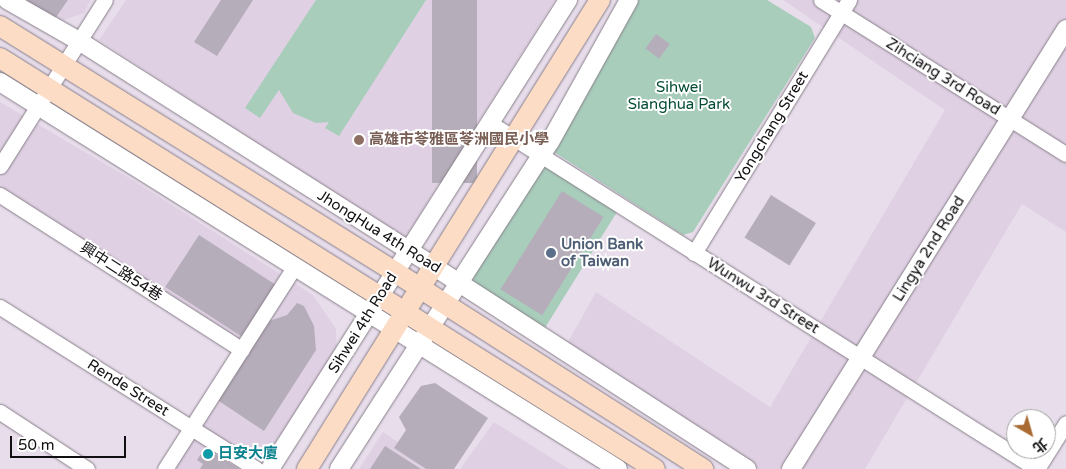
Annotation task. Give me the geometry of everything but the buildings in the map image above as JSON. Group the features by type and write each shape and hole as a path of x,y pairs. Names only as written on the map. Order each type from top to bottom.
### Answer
{"main road":[{"name":"Sihwei 4th Road","path":"307,469 398,319 600,0"},
{"name":"JhongHua 4th Road","path":"0,26 64,64 419,287 704,469"},
{"path":"0,58 49,88 425,337 655,469"}],"street":[{"name":"JhongHua 4th Road","path":"8,0 79,41 409,250 747,469"},
{"path":"0,166 105,0"},
{"name":"Sihwei 4th Road","path":"270,469 568,0"},
{"path":"339,469 540,158 630,0"},
{"name":"Zihciang 3rd Road","path":"821,0 845,6 1066,154"},
{"name":"Yongchang Street","path":"694,253 845,6"},
{"name":"Lingya 2nd Road","path":"792,469 1066,29"},
{"path":"0,82 295,266 375,304"},
{"name":"Wunwu 3rd Street","path":"490,123 540,158 1037,469"},
{"name":"興中二路54巷","path":"0,195 242,350"},
{"path":"165,469 295,266"},
{"name":"Rende Street","path":"0,307 256,469"},
{"path":"425,337 618,469"},
{"path":"0,412 87,469"},
{"path":"1037,469 1066,423"}],"shaded area":[{"path":"26,0 91,0 84,13 61,21"},
{"name":"高雄市苓雅區苓洲國民小學","path":"126,0 555,0 404,240 99,40"},
{"path":"783,0 1066,0 1066,232 1022,204 865,469 759,469 568,342 596,292 770,407 945,110"},
{"path":"0,102 136,182 313,295 336,329 337,354 260,469 168,469 240,356 0,205"},
{"path":"494,422 569,469 460,469"},
{"path":"383,432 435,467 433,469 359,469"}],"green space":[{"path":"316,0 426,0 339,136 325,128 329,122 316,123 293,113 279,90 260,118 245,108"},
{"name":"Sihwei Sianghua Park","path":"639,0 767,0 811,27 815,38 693,232 683,235 554,152 550,144"},
{"path":"544,164 617,212 543,331 476,290 473,281 475,270"}],"place":[{"name":"高雄市苓雅區苓洲國民小學","path":"359,140"},
{"name":"Union Bank of Taiwan","path":"551,253"},
{"name":"日安大廈","path":"208,454"}]}
